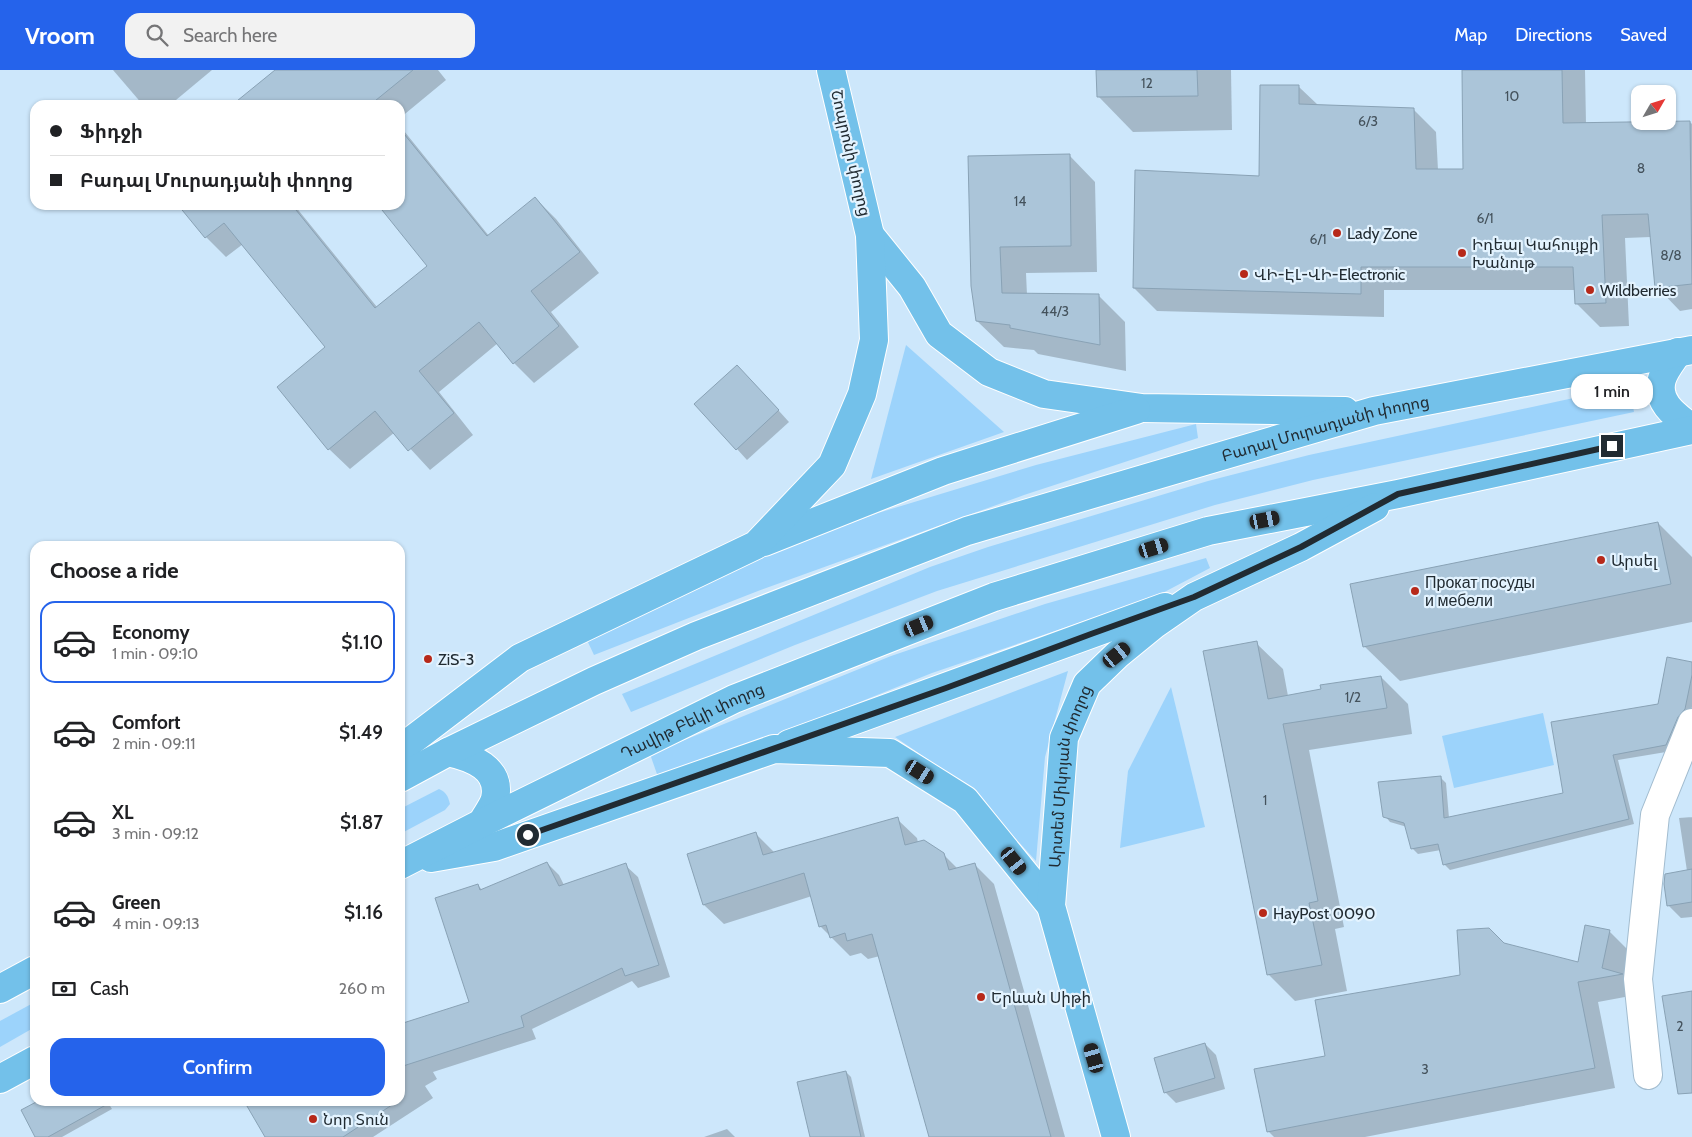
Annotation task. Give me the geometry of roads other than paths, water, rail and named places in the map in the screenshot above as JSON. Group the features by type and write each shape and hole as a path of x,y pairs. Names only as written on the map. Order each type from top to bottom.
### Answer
{"main road":[{"name":"Շոպրոնի փողոց","path":"756,545 832,465 862,394 874,340 870,236 831,70"},
{"path":"870,236 912,287 939,334 989,372 1044,394 1142,408 1374,411"},
{"path":"1685,350 1662,379 1660,393 1666,406 1692,429"},
{"name":"Բադալ Մուրադյանի փողոց","path":"448,752 594,681 696,636 967,531 1374,411 1685,350"},
{"path":"405,749 411,741 520,658 756,545 943,471 1142,408"},
{"path":"1398,494 1692,429"},
{"name":"Դավիթ Բեկի փողոց","path":"405,862 734,699 994,597 1208,531 1398,494"},
{"name":"Արտեմ Միկոյան փողոց","path":"1116,1137 1050,906 1064,738 1087,684 1117,655 1155,624 1194,597 1301,547 1398,494"},
{"path":"774,749 1194,597"},
{"name":"Արտեմ Միկոյան փողոց","path":"405,863 494,847 774,749 890,753 965,800 1050,906"},
{"path":"405,775 448,752 473,758 484,765 492,777 496,789 495,798 482,823"},
{"path":"0,989 30,973"},
{"path":"0,1079 30,1063"}],"street":[{"path":"1648,1075 1638,979 1654,815 1692,723"}],"place":[{"name":"Lady Zone","path":"1337,233"},
{"name":"Իդեալ Կահույքի Խանութ","path":"1462,253"},
{"name":"ՎԻ-ԷԼ-ՎԻ-Electronic","path":"1244,274"},
{"name":"Wildberries","path":"1590,290"},
{"name":"Արսել","path":"1601,560"},
{"name":"Прокат посуды и мебели","path":"1415,591"},
{"name":"ZiS-3","path":"428,659"},
{"name":"HayPost 0090","path":"1263,913"},
{"name":"Երևան Սիթի","path":"981,997"},
{"name":"Նոր Տուն","path":"313,1119"}]}
